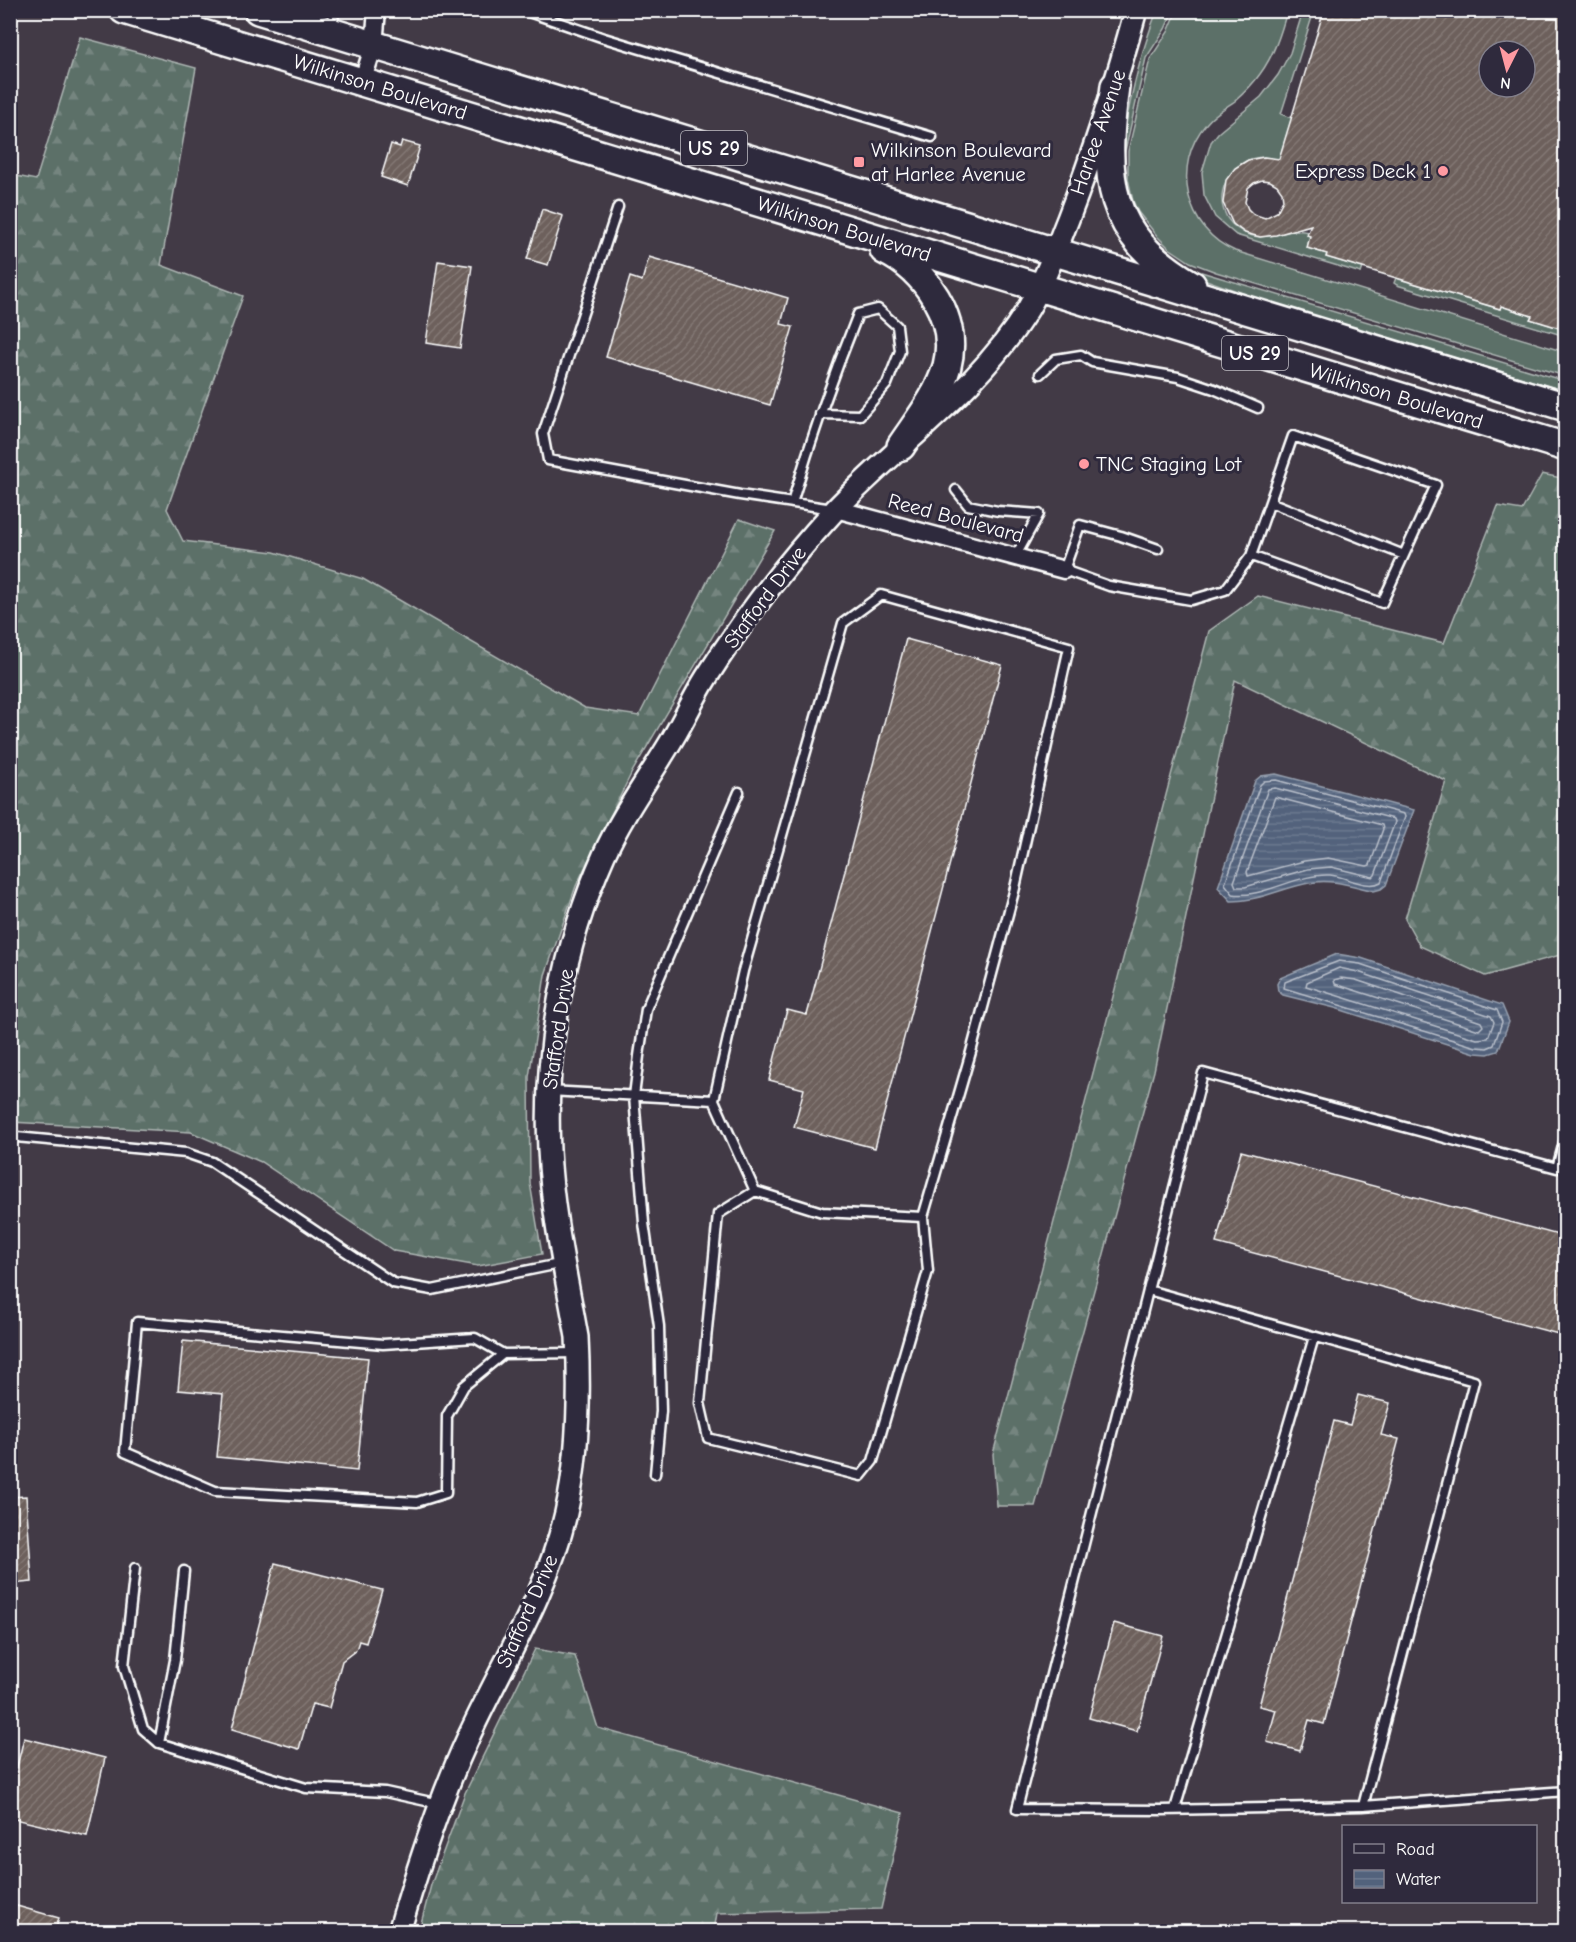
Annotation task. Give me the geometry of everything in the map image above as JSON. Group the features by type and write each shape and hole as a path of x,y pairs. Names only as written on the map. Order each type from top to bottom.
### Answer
{"main road":[{"name":"Wilkinson Boulevard","path":"124,10 1566,447"},
{"name":"Wilkinson Boulevard","path":"267,12 332,21 374,45 1566,407"},
{"path":"1115,86 1109,133 1110,168 1114,193 1121,214 1148,255 1172,273 1236,308"},
{"path":"834,226 893,254 917,272 932,291 945,319 950,342 947,367 933,396 901,446"}],"street":[{"path":"362,82 374,45 377,10"},
{"name":"Harlee Avenue","path":"1055,252 1087,171 1115,86 1136,10"},
{"name":"Stafford Drive","path":"399,1932 440,1804 467,1739 532,1609 566,1513 580,1404 577,1337 555,1210 549,1153 551,1047 573,938 603,858 638,792 675,736 704,680 760,599 836,509 969,384 1026,312 1055,252"},
{"name":"Reed Boulevard","path":"836,509 1064,570"}],"lane":[{"path":"523,10 603,38 932,137"},
{"path":"618,207 543,434 548,460 836,509"},
{"path":"792,503 820,414 858,314 878,309 897,326 900,351 887,384 860,415 820,414"},
{"path":"1040,374 1056,359 1081,355 1092,362 1178,377 1214,389 1258,408"},
{"path":"1158,549 1080,525 1064,570 1109,586 1191,600 1224,590 1251,556 1293,436 1436,485 1382,603 1251,556"},
{"path":"956,490 968,504 998,511 1039,514 1015,557"},
{"path":"1270,502 1404,555"},
{"path":"755,1191 718,1214 700,1403 708,1438 861,1476 873,1461 928,1271 923,1216 971,1052 1015,888 1069,647 882,596 843,623 742,971 714,1100 755,1191 822,1212 923,1216"},
{"path":"655,1474 662,1411 659,1326 644,1223 634,1096 646,1009 738,792"},
{"path":"1566,1135 1557,1168 1203,1073 1017,1809 1363,1806 1566,1791"},
{"path":"549,1090 714,1100"},
{"path":"10,1140 16,1137 186,1153 212,1162 393,1283 432,1290 564,1263"},
{"path":"1148,1290 1474,1381 1363,1806"},
{"path":"503,1354 464,1386 447,1416 446,1493 417,1502 215,1491 125,1452 137,1322 383,1344 475,1338 503,1354 578,1353"},
{"path":"1175,1809 1314,1336"},
{"path":"135,1568 124,1666 143,1730 159,1743 306,1788 385,1792 440,1804"},
{"path":"159,1743 175,1660 184,1571"}],"green space":[{"path":"1157,11 1173,11 1165,29 1146,58 1123,160 1127,196 1145,228 1137,226 1126,203 1119,162 1122,137 1137,74"},
{"path":"1177,11 1287,11 1276,44 1265,67 1242,95 1206,124 1195,140 1189,158 1187,177 1189,195 1204,228 1218,241 1235,251 1565,352 1565,376 1216,272 1190,262 1169,248 1138,212 1133,201 1128,179 1128,151 1150,59 1168,32"},
{"path":"1303,11 1314,11 1281,114 1292,118 1279,160 1261,157 1246,161 1234,170 1226,182 1222,196 1224,210 1231,223 1253,236 1269,236 1292,231 1308,232 1307,235 1310,236 1307,248 1324,253 1330,243 1326,257 1363,268 1361,273 1236,235 1215,217 1204,195 1202,172 1211,142 1218,133 1261,97 1278,75 1290,53"},
{"path":"80,37 196,68 161,265 243,296 167,509 183,541 274,552 363,579 585,708 639,716 739,519 775,531 632,772 576,886 545,975 529,1077 530,1183 542,1254 478,1266 394,1251 261,1162 191,1132 11,1122 11,175 36,180"},
{"path":"1153,239 1168,253 1198,271 1565,381 1565,391 1265,301 1195,276 1175,265"},
{"path":"1396,278 1500,309 1505,296 1507,308 1524,313 1535,305 1531,319 1565,330 1565,336 1397,285 1394,283"},
{"path":"1542,474 1566,479 1564,954 1485,976 1420,946 1405,919 1446,781 1235,680 1154,1071 1035,1506 997,1506 993,1454 1209,631 1258,596 1444,643 1498,506 1522,510"},
{"path":"535,1649 575,1656 598,1728 903,1813 881,1909 717,1913 714,1931 419,1931 431,1885 465,1793"}],"water":[{"path":"1276,774 1414,810 1386,885 1374,891 1325,881 1299,885 1261,897 1231,901 1218,887 1255,781 1261,776"},
{"path":"1337,954 1361,958 1502,1005 1509,1022 1498,1051 1488,1054 1475,1053 1335,1008 1283,995 1278,991 1277,984 1280,978"}],"building":[{"name":"Express Deck 1","path":"1324,10 1566,10 1566,330 1530,319 1532,316 1501,306 1500,309 1326,257 1327,254 1307,248 1310,236 1307,235 1311,225 1260,237 1245,233 1233,224 1223,203 1226,180 1235,168 1248,160 1264,157 1279,159","holes":["1262,180 1270,181 1282,192 1283,200 1277,212 1265,218 1253,214 1245,202 1248,188"]},
{"path":"402,141 420,146 408,186 381,177 391,144 400,147"},
{"path":"542,209 563,216 548,265 527,259"},
{"path":"649,257 788,298 781,324 793,327 770,405 606,357 630,277 642,281"},
{"path":"438,261 472,266 460,348 426,343"},
{"path":"906,639 1002,665 875,1148 794,1127 804,1089 769,1080 787,1010 807,1015"},
{"path":"1241,1151 1566,1237 1566,1336 1216,1243"},
{"path":"183,1341 368,1358 357,1471 217,1457 223,1394 178,1390"},
{"path":"1358,1395 1390,1403 1381,1435 1399,1439 1324,1724 1309,1720 1300,1751 1267,1742 1276,1710 1259,1706 1334,1421 1350,1425"},
{"path":"26,1496 32,1582 10,1584 10,1497"},
{"path":"275,1563 382,1590 366,1643 359,1641 356,1650 342,1661 329,1708 312,1704 299,1749 232,1729"},
{"path":"1114,1623 1163,1636 1137,1731 1089,1718"},
{"path":"24,1738 105,1758 87,1836 10,1818 10,1795"},
{"path":"10,1904 59,1918 55,1932 10,1932"}],"place":[{"name":"Wilkinson Boulevard at Harlee Avenue","path":"859,162"},
{"name":"Express Deck 1","path":"1443,171"},
{"name":"TNC Staging Lot","path":"1084,464"}]}
